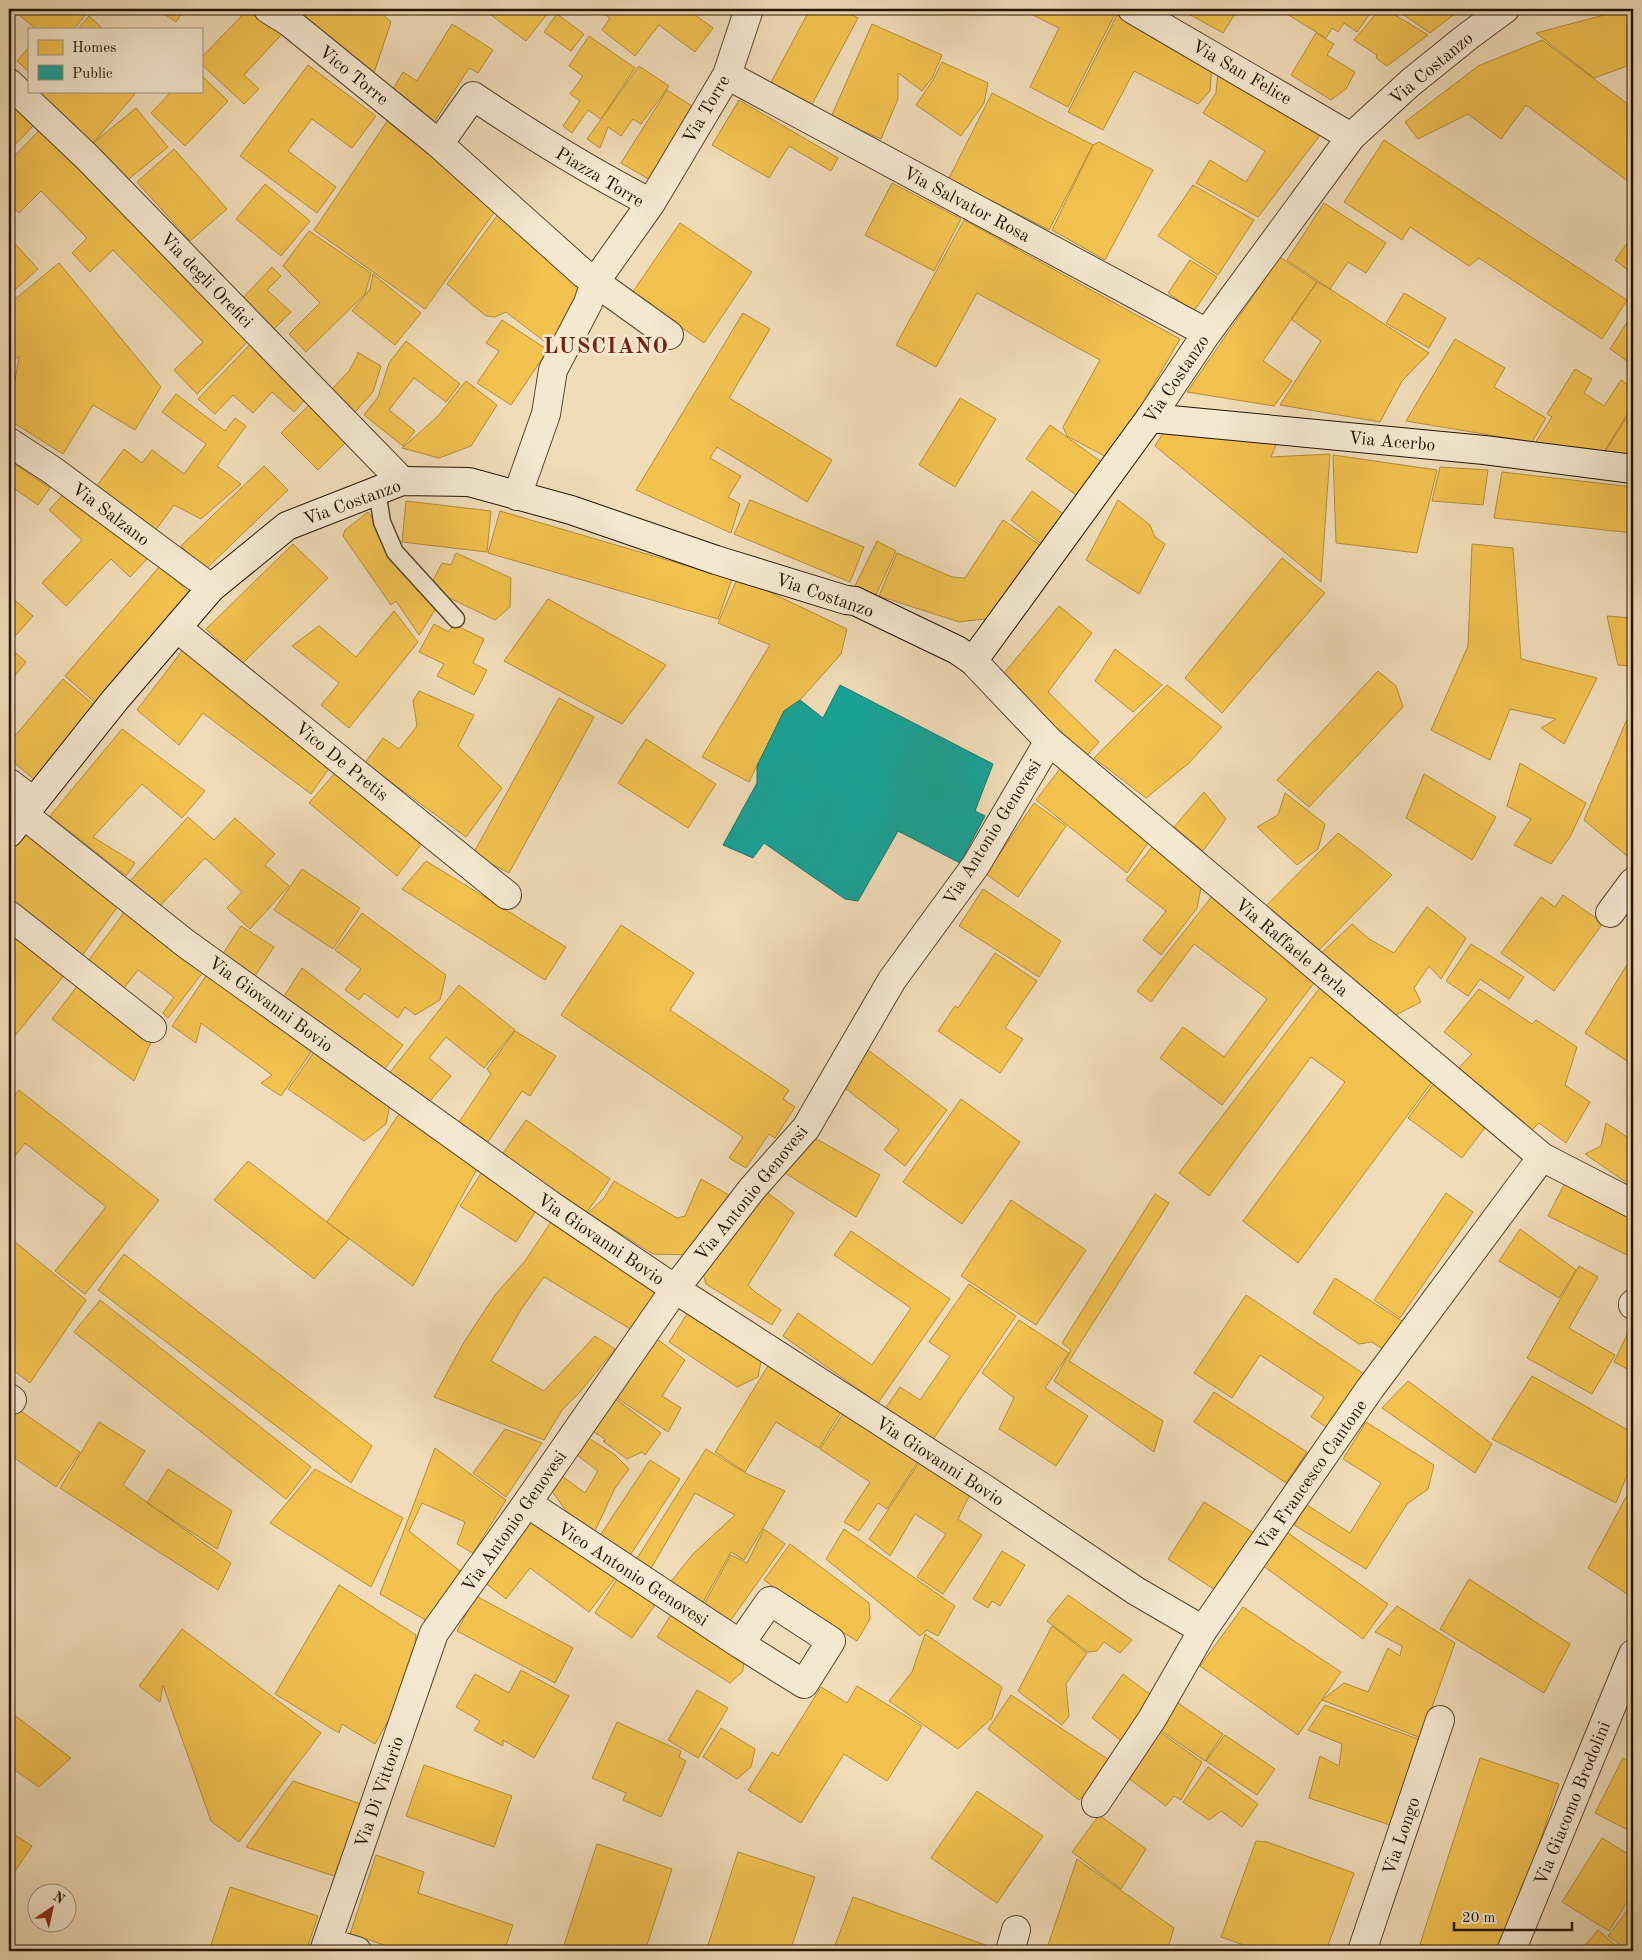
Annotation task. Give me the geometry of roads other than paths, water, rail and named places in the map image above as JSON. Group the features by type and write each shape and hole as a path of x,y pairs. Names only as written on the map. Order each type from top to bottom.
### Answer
{"street":[{"name":"Vico Torre","path":"268,9 289,22 439,144"},
{"name":"Via Torre","path":"651,203 727,75 748,9"},
{"name":"Via San Felice","path":"1132,9 1351,136"},
{"name":"Via Costanzo","path":"22,816 115,700 211,588 287,526 402,481 469,482 571,510 716,560 846,600 856,601 957,650 973,661 1150,418 1207,333 1351,136 1410,83 1467,36 1506,9"},
{"name":"Via Salvator Rosa","path":"727,75 1207,333"},
{"name":"Via degli Orefici","path":"9,83 87,157 402,481"},
{"name":"Piazza Torre","path":"439,144 473,96 534,138 598,176 651,203 596,282 588,304 553,370 546,414 517,496"},
{"path":"439,144 584,274 669,335"},
{"name":"Via Acerbo","path":"1150,418 1484,450 1633,469"},
{"name":"Via Salzano","path":"9,442 52,470 211,588"},
{"name":"Vico De Pretis","path":"177,628 507,895"},
{"name":"Via Raffaele Perla","path":"973,661 1049,741 1542,1157 1633,1204"},
{"name":"Via Antonio Genovesi","path":"434,1633 527,1503 675,1289 752,1189 806,1128 892,980 976,865 1049,741"},
{"name":"Via Giovanni Bovio","path":"9,783 22,816 185,943 549,1204 675,1289 982,1487 1136,1591 1203,1630"},
{"path":"1610,913 1633,882"},
{"path":"9,915 152,1028"},
{"name":"Via Francesco Cantone","path":"1096,1803 1152,1719 1203,1630 1369,1390 1542,1157"},
{"name":"Vico Antonio Genovesi","path":"527,1503 740,1644"},
{"name":"Via Di Vittorio","path":"326,1946 434,1633"},
{"name":"Via Giacomo Brodolini","path":"1511,1951 1633,1654"},
{"name":"Via Longo","path":"1362,1951 1440,1720"},
{"path":"326,1946 357,1951"}],"lane":[{"path":"377,490 382,522 395,552 456,619"}],"district":[{"name":"LUSCIANO","path":"606,345"}]}
